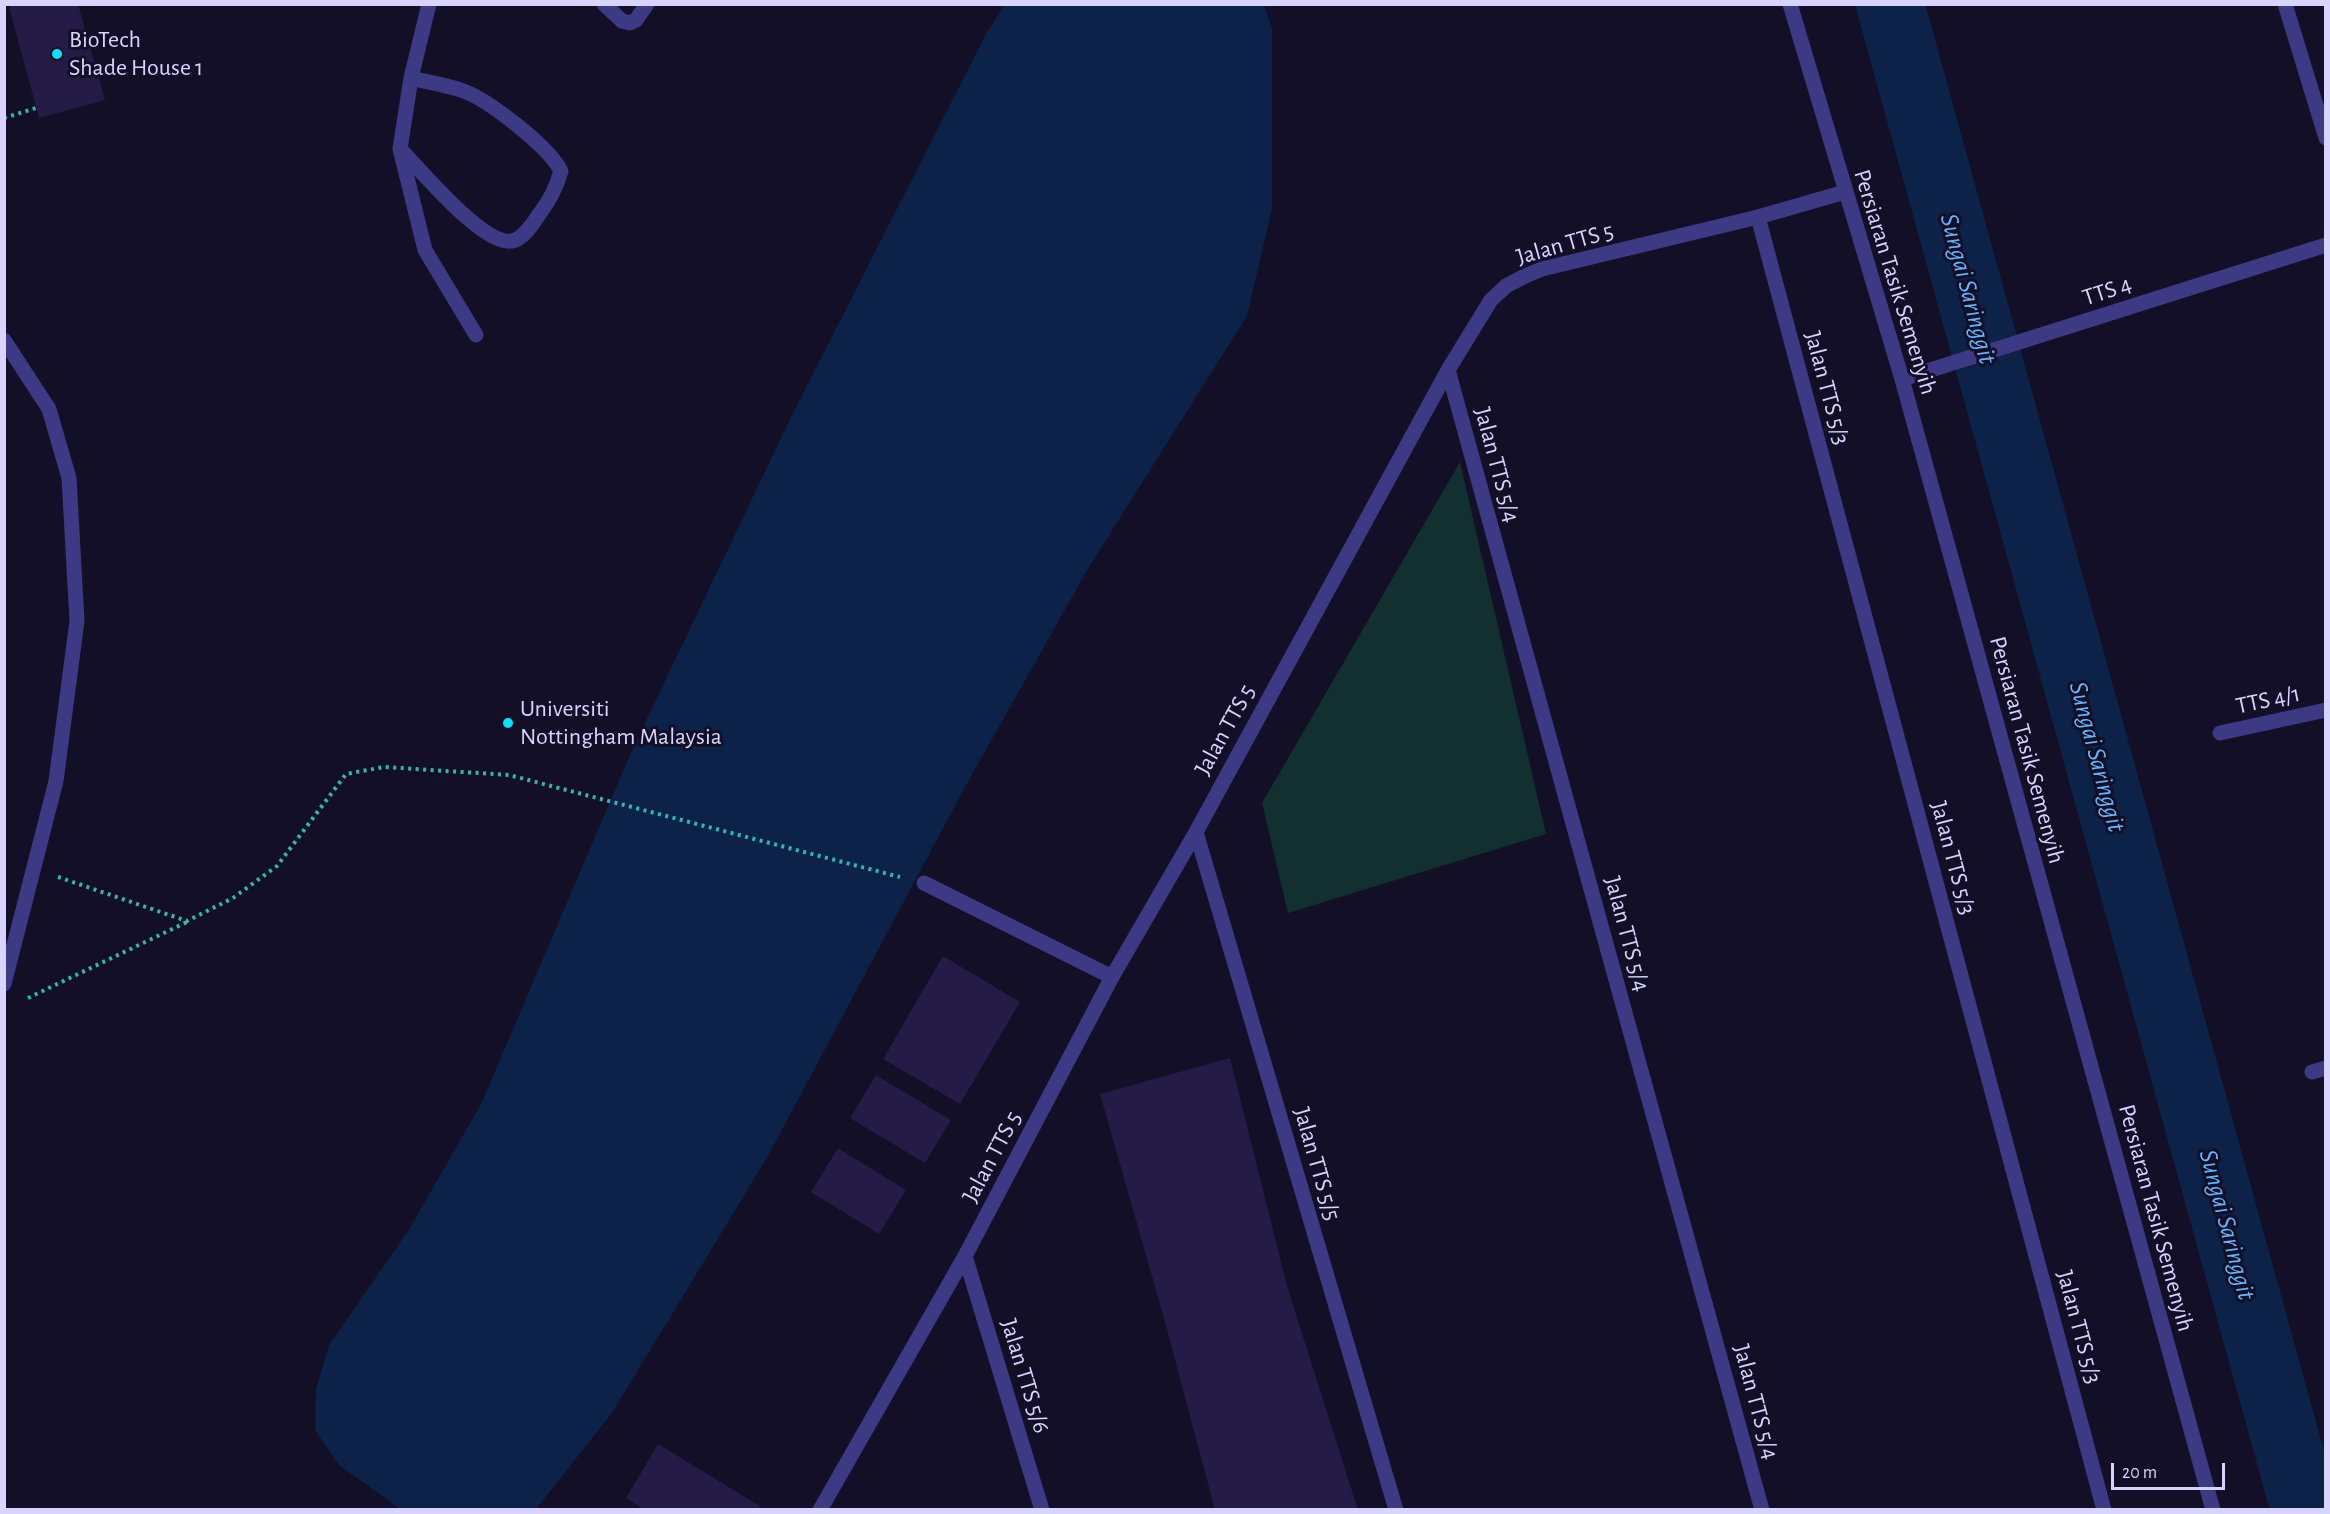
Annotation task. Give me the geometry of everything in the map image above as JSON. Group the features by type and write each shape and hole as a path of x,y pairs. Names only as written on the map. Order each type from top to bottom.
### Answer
{"street":[{"path":"429,4 411,78 399,149 425,250 476,335"},
{"path":"604,4 622,21 630,23 636,20 647,4"},
{"name":"Persiaran Tasik Semenyih","path":"1790,4 1902,379 2213,1509"},
{"path":"2285,4 2325,138"},
{"path":"399,149 480,231 498,240 513,241 528,230 555,191 561,171 554,158 487,102 462,90 411,78"},
{"name":"Jalan TTS 5","path":"820,1509 965,1256 1112,977 1196,831 1448,370 1491,300 1506,286 1542,269 1758,217 1845,192"},
{"name":"Jalan TTS 5/3","path":"1758,217 2104,1509"},
{"name":"TTS 4","path":"1902,379 2325,244"},
{"path":"4,340 49,409 69,478 77,621 56,781 4,984"},
{"name":"Jalan TTS 5/4","path":"1448,370 1762,1509"},
{"name":"TTS 4/1","path":"2220,733 2325,710"},
{"name":"Jalan TTS 5/5","path":"1196,831 1396,1509"},
{"path":"924,884 1112,977"},
{"name":"Jalan TTS 5/6","path":"965,1256 1041,1509"}],"path":[{"path":"4,118 36,108"},
{"path":"26,999 233,898 277,866 346,774 384,767 509,775 924,884"},
{"path":"33,868 187,921"}],"green space":[{"path":"1460,462 1546,834 1288,913 1262,803"}],"water":[{"path":"1004,5 1264,5 1272,29 1272,209 1247,316 1089,567 965,787 768,1156 612,1413 536,1509 400,1509 339,1465 315,1430 316,1389 329,1345 408,1231 481,1104 633,748 791,417 985,36"}],"building":[{"name":"BioTech Shade House 1","path":"19,4 78,4 105,100 39,118 9,7"},
{"path":"943,956 1020,1002 960,1104 883,1059"},
{"path":"1230,1058 1287,1286 1358,1510 1215,1510 1165,1322 1100,1094"},
{"path":"876,1075 951,1120 925,1163 850,1118"},
{"path":"838,1148 906,1190 879,1234 811,1192"},
{"path":"658,1444 760,1506 758,1510 645,1510 626,1498"}],"waterway":[{"name":"Sungai Saringgit","path":"1890,4 2305,1510"}],"place":[{"name":"BioTech Shade House 1","path":"57,54"},
{"name":"Universiti Nottingham Malaysia","path":"508,723"}]}
